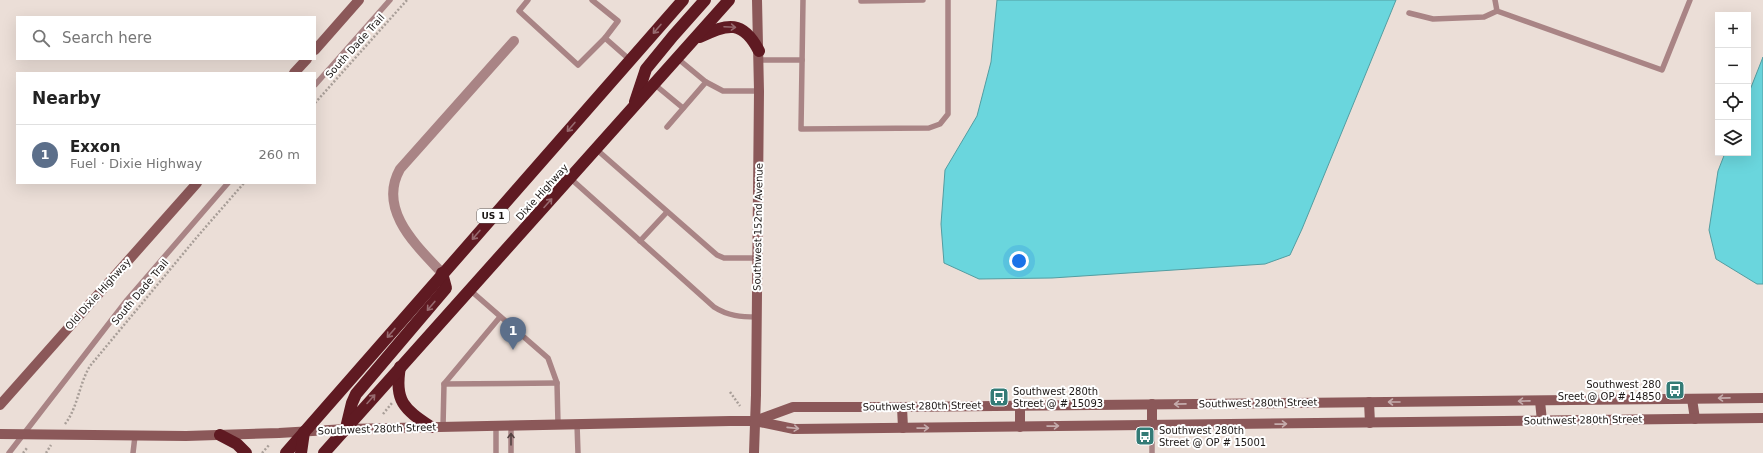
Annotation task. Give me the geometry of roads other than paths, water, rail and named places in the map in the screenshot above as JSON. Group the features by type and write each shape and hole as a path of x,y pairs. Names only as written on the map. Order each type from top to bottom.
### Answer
{"highway":[{"name":"Dixie Highway","path":"286,453 442,273 683,0"},
{"path":"632,109 646,70 673,36 705,0"},
{"name":"Dixie Highway","path":"324,453 729,0"},
{"path":"694,40 718,28 736,28 744,31 752,38 759,56"},
{"path":"346,429 352,403 356,394 446,288 442,273"},
{"path":"400,367 398,388 399,396 403,404 412,414 431,427"},
{"path":"301,453 304,432"},
{"path":"220,435 237,444 246,453"}],"street":[{"path":"316,49 359,0"},
{"name":"Southwest 152nd Avenue","path":"754,453 759,91 757,0"},
{"path":"442,273 415,244 400,223 393,194 396,176 400,169 514,41"},
{"path":"295,72 306,60"},
{"name":"Old Dixie Highway","path":"0,405 196,184"},
{"name":"Southwest 280th Street","path":"755,421 793,407 1763,398"},
{"path":"1692,399 1695,419"},
{"path":"1540,401 1542,421"},
{"path":"1369,402 1370,423"},
{"path":"1152,404 1152,425"},
{"path":"1020,405 1020,427"},
{"path":"902,407 903,428"},
{"name":"Southwest 280th Street","path":"0,434 135,436 220,435 346,429 755,421 794,429 1763,418"}],"lane":[{"path":"316,84 390,0"},
{"path":"528,0 519,11 578,65 618,21 592,0"},
{"path":"803,0 801,129 929,128 940,124 948,114 948,0"},
{"path":"861,1 923,0"},
{"path":"1495,0 1497,11"},
{"path":"1409,13 1433,19 1484,17 1497,11 1662,70 1690,0"},
{"path":"604,38 630,60"},
{"path":"759,56 802,60"},
{"path":"677,58 706,82 723,91 759,91"},
{"path":"667,127 706,82"},
{"path":"654,84 683,108"},
{"path":"596,149 717,255 724,258 757,258"},
{"path":"570,178 720,311 737,317 757,317"},
{"path":"9,453 127,300 227,184"},
{"path":"640,241 667,212"},
{"path":"470,290 548,358 557,383 558,424"},
{"path":"443,427 444,384 500,317"},
{"path":"444,384 557,383"},
{"path":"577,424 578,453"},
{"path":"511,425 511,453"},
{"path":"1152,425 1152,453"},
{"path":"496,426 496,453"},
{"path":"133,453 135,436"}],"water":[{"path":"997,0 1396,0 1290,255 1265,264 1052,278 979,279 944,263 941,224 945,170 977,116 991,62"},
{"path":"1763,57 1763,284 1757,284 1716,259 1709,230 1718,171 1724,156 1751,156 1751,87"}],"place":[{"name":"Exxon","path":"513,350"},
{"name":"Southwest 280 Sreet @ OP # 14850","path":"1675,390"},
{"name":"Southwest 280th Street @ # 15093","path":"999,397"},
{"name":"Southwest 280th Street @ OP # 15001","path":"1145,436"}]}
